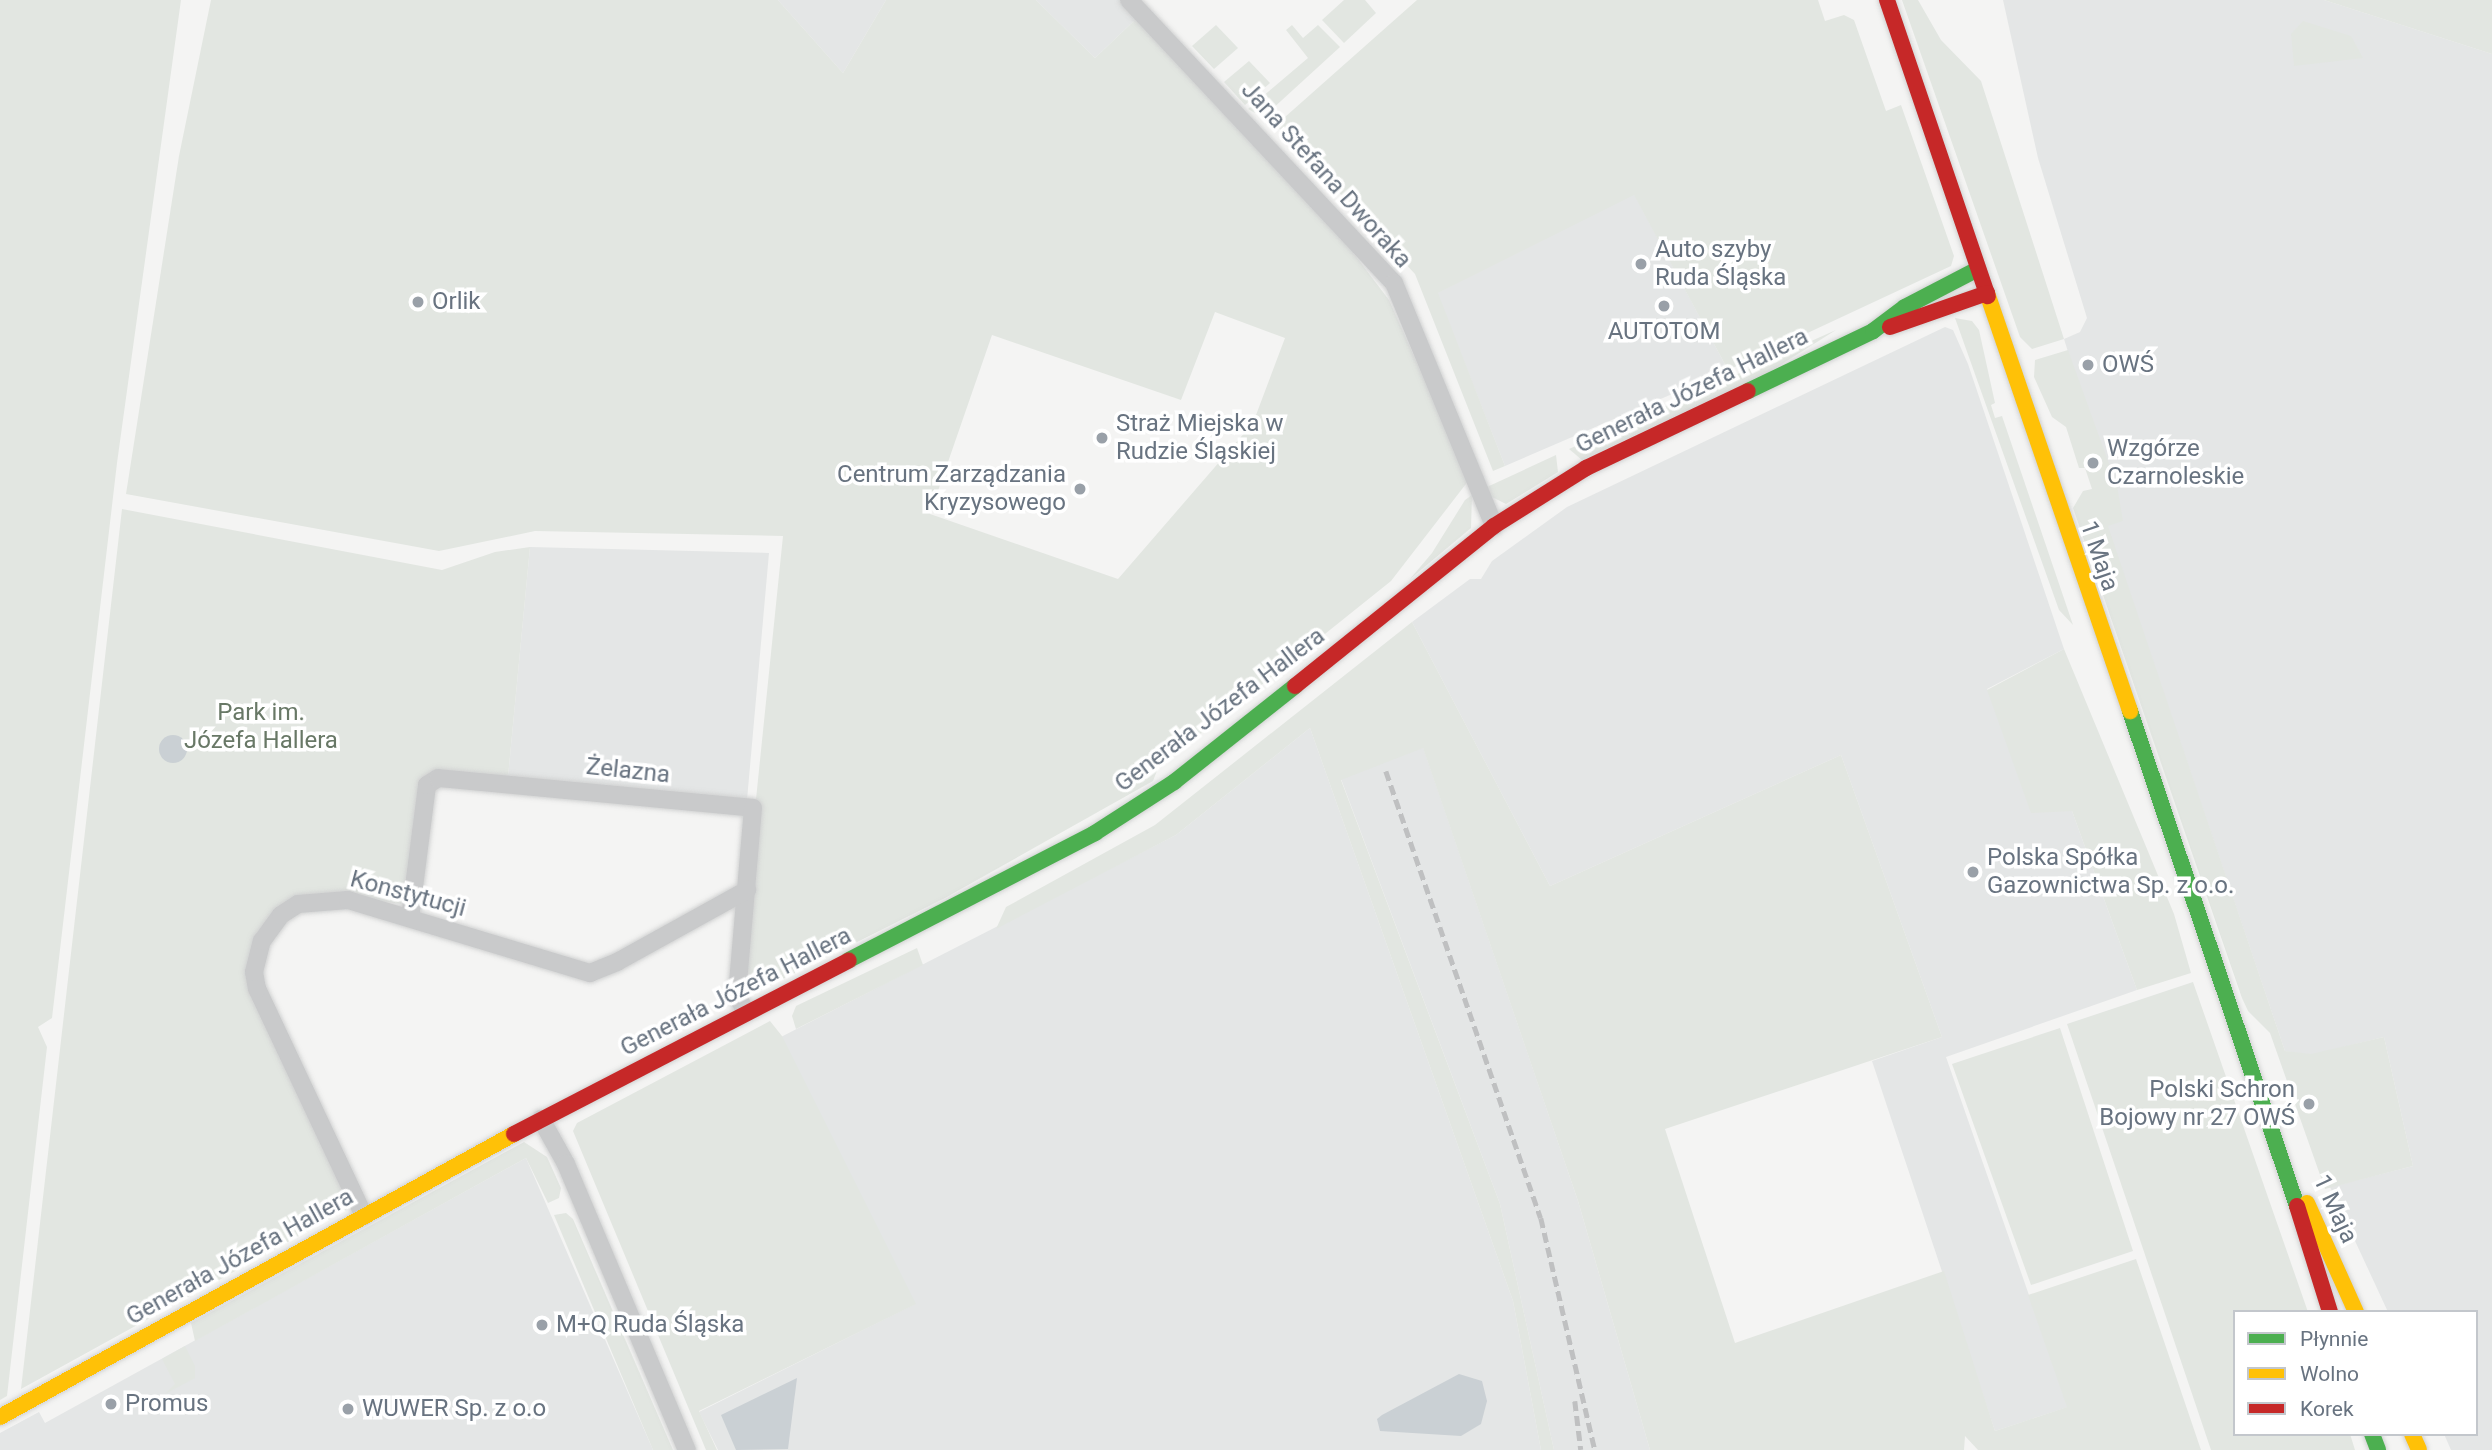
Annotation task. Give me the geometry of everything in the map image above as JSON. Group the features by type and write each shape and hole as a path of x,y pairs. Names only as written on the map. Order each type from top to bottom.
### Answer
{"street":[{"name":"Jana Stefana Dworaka","path":"1129,0 1394,283 1494,526"},
{"name":"1 Maja","path":"1887,0 2272,1126 2329,1310"},
{"name":"Generała Józefa Hallera","path":"1873,331 1905,307 1978,269"},
{"name":"Generała Józefa Hallera","path":"0,1417 541,1119 1096,833 1163,789 1494,526 1586,468 1873,331 1987,293"},
{"name":"Żelazna","path":"410,918 426,785 438,778 753,808 737,995 746,1013"},
{"name":"Konstytucji","path":"364,1216 265,1006 254,972 269,930 298,904 348,900 590,973 618,962 747,890"},
{"path":"541,1119 566,1164 687,1450"},
{"name":"1 Maja","path":"2272,1126 2355,1310"}],"shaded area":[{"path":"778,0 886,0 843,73"},
{"path":"1036,0 1119,0 1137,18 1095,58"},
{"path":"2003,0 2324,0 2492,54 2492,1450 2451,1450 2445,1436 2478,1436 2478,1310 2387,1310 2330,1187 2413,1166 2384,1037 2311,1055 2285,1051 2107,526 2086,409 2064,339 2080,332 2087,318 2038,158"},
{"path":"1634,194 1728,370 1505,466 1437,293"},
{"path":"1945,327 1953,330 1968,364 2064,649 1987,689 2072,811 2137,990 1946,1057 2068,1407 1995,1431 1872,1061 1942,1037 1841,755 1550,886 1412,622 1470,579 1481,579 1492,561 1567,507"},
{"path":"530,547 769,553 747,800 508,777"},
{"path":"1310,728 1513,1301 1541,1450 718,1450 699,1412 915,1304 779,1038 1176,835"},
{"path":"173,735 183,739 187,749 183,759 173,763 163,759 159,749 163,739"},
{"path":"1423,747 1578,1201 1650,1450 1554,1450 1500,1204 1341,779"},
{"path":"526,1158 653,1450 0,1450 0,1433 39,1412 45,1423"},
{"path":"1459,1374 1482,1381 1487,1401 1481,1424 1461,1436 1380,1431 1377,1419 1382,1415"},
{"path":"797,1378 788,1449 736,1450 721,1415"}],"green space":[{"path":"0,0 181,0 117,463 52,1018 38,1027 47,1047 7,1396 0,1400"},
{"path":"211,0 778,0 843,73 886,0 1036,0 1095,58 1137,18 1351,250 1389,300 1469,480 1391,581 1158,768 1153,781 945,898 743,999 755,809 783,536 535,531 439,551 126,494 179,156","holes":["1215,312 1285,338 1253,423 1118,579 930,514 992,335 1181,400"]},
{"path":"1344,0 1365,0 1376,13 1344,43 1322,20"},
{"path":"1417,0 1818,0 1825,21 1844,15 1854,20 1886,111 1901,105 1954,256 1951,266 1728,370 1634,195 1438,293 1505,466 1493,471 1415,274 1276,125"},
{"path":"1902,0 1918,0 1941,40 1981,81 2064,339 2032,349 2020,337"},
{"path":"2324,0 2492,0 2492,54"},
{"path":"2303,21 2351,36 2363,58 2294,66 2291,34"},
{"path":"1216,25 1238,48 1214,69 1192,46"},
{"path":"1292,25 1303,38 1318,25 1340,47 1270,111 1255,113 1248,109 1308,58 1286,30"},
{"path":"1249,61 1270,83 1245,105 1224,82"},
{"path":"1955,318 1972,321 1979,330 1995,403 1991,405 1995,418 2002,416 2073,625 2059,610"},
{"path":"1836,330 1771,371 1582,460 1569,449"},
{"path":"2068,350 2117,486 2123,521 2108,526 2285,1051 2311,1054 2384,1037 2413,1166 2325,1189 2270,1033 2248,1011 2242,998 2073,508 2083,491 2092,489 2085,468 2079,468 2066,427 2052,417 2034,377 2035,360"},
{"path":"1556,455 1558,472 1506,504 1490,496 1487,487"},
{"path":"1472,495 1471,528 1410,579 1432,553 1465,500"},
{"name":"Park im. Józefa Hallera","path":"122,509 442,570 495,552 530,547 508,777 440,772 401,904 321,893 296,899 248,971 353,1206 21,1389"},
{"path":"1412,622 1550,886 1841,755 1942,1037 1665,1129 1735,1343 1944,1271 1995,1431 2067,1407 2028,1295 2136,1259 2201,1450 1978,1450 1965,1436 1964,1450 1650,1450 1578,1201 1423,748 1341,780 1500,1204 1554,1450 1541,1450 1513,1301 1310,728 1176,835 996,929 1006,907 1155,825"},
{"path":"2064,649 2174,914 2191,973 2137,990 2072,811 2031,813 1987,690"},
{"path":"917,948 923,965 796,1029 792,1016 796,1006"},
{"path":"2193,982 2307,1310 2233,1310 2233,1436 2351,1436 2355,1450 2211,1450 2067,1024"},
{"path":"770,1021 782,1036 916,1304 699,1411 717,1450 706,1450 573,1131 577,1123"},
{"path":"2060,1028 2133,1251 2031,1285 1952,1064"},
{"path":"524,1142 547,1157 561,1188 559,1198 548,1203 526,1158 195,1341 191,1323"},
{"path":"566,1213 573,1219 673,1450 653,1450 554,1215"},
{"path":"185,1346 195,1366 195,1378 165,1394 175,1384 162,1359"}],"railway":[{"path":"1386,771 1541,1218 1595,1450"},
{"path":"1575,1401 1581,1450"}],"traffic: fast":[{"path":"1748,391 1873,331 1905,307 1978,269"},
{"path":"849,960 1095,833 1174,782 1295,686"},
{"path":"2130,711 2297,1206"},
{"path":"2373,1436 2378,1450"}],"traffic: slow":[{"path":"1988,296 2130,711"},
{"path":"0,1417 514,1134"},
{"path":"2307,1203 2355,1310"},
{"path":"2413,1436 2419,1450"}],"traffic: jam":[{"path":"1887,0 1988,296"},
{"path":"1890,327 1987,293"},
{"path":"1295,686 1494,526 1586,468 1748,391"},
{"path":"514,1134 849,960"},
{"path":"2297,1206 2329,1310"}],"place":[{"name":"Auto szyby Ruda Śląska","path":"1641,264"},
{"name":"Orlik","path":"418,302"},
{"name":"AUTOTOM","path":"1664,306"},
{"name":"OWŚ","path":"2088,365"},
{"name":"Straż Miejska w Rudzie Śląskiej","path":"1102,438"},
{"name":"Wzgórze Czarnoleskie","path":"2093,463"},
{"name":"Centrum Zarządzania Kryzysowego","path":"1080,489"},
{"name":"Polska Spółka Gazownictwa Sp. z o.o.","path":"1973,872"},
{"name":"Polski Schron Bojowy nr 27 OWŚ","path":"2309,1104"},
{"name":"M+Q Ruda Śląska","path":"542,1325"},
{"name":"Promus","path":"111,1404"},
{"name":"WUWER Sp. z o.o","path":"348,1409"}]}
